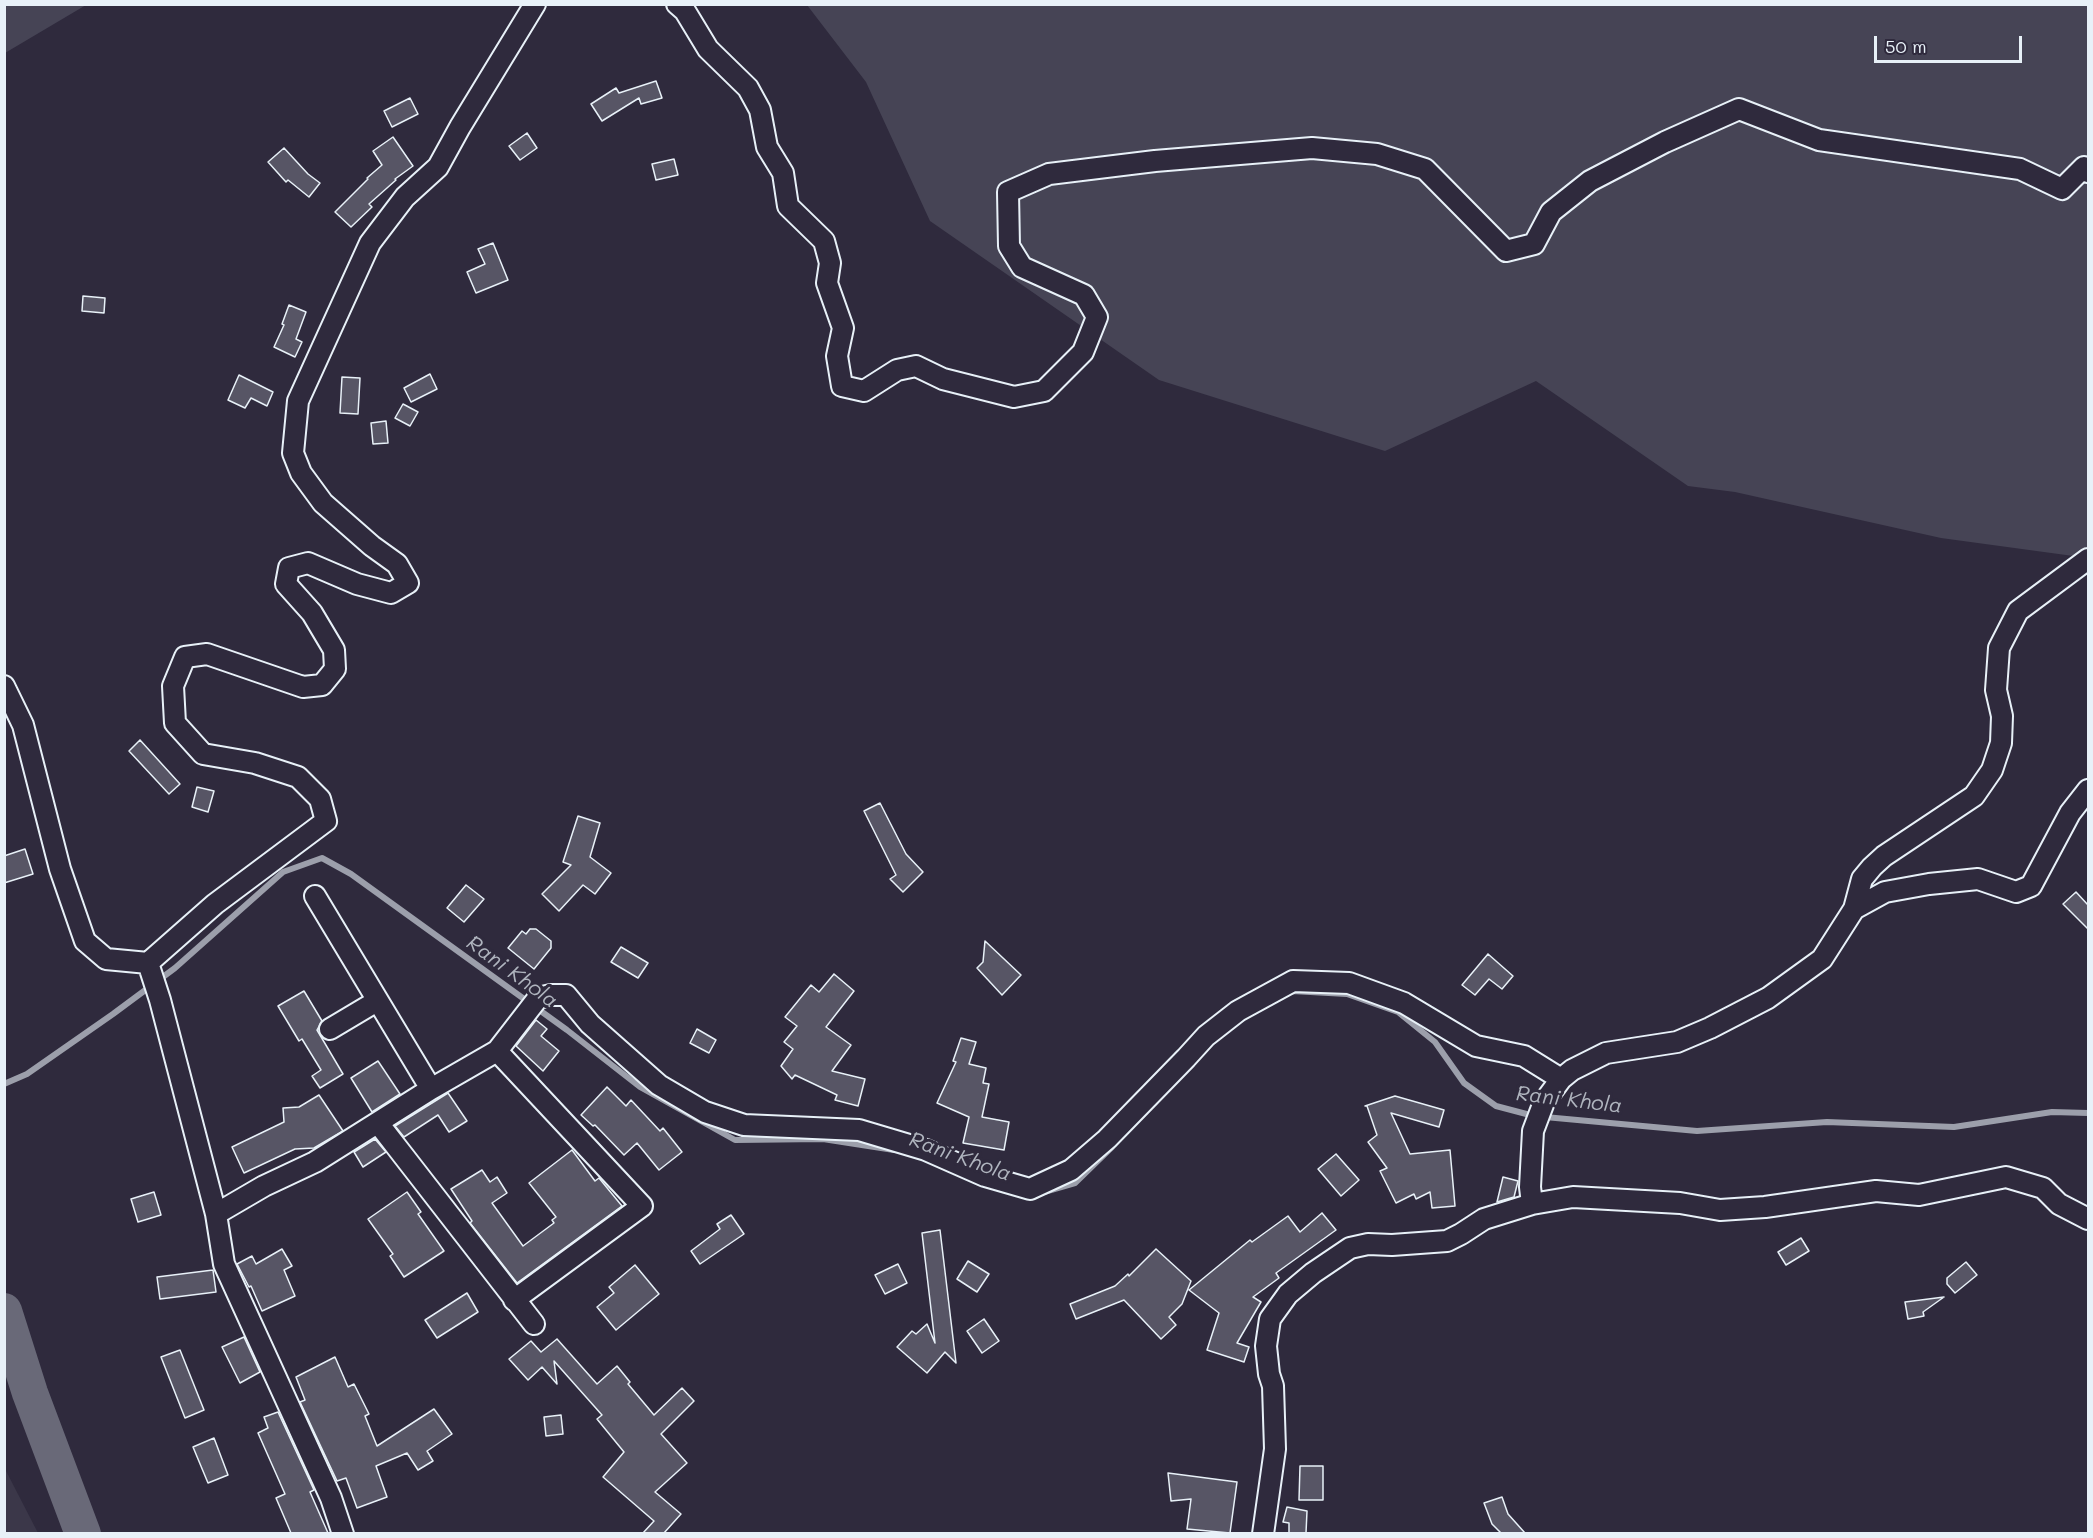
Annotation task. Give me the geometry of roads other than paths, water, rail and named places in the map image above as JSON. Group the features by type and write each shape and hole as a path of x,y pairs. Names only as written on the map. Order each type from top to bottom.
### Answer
{"street":[{"path":"149,970 215,904 326,821 320,799 298,777 255,763 203,754 175,723 173,686 185,657 207,654 303,687 322,685 335,669 334,650 312,613 286,584 289,568 308,564 357,584 391,594 408,583 397,564 372,546 323,503 301,473 293,453 298,401 370,243 405,197 438,167 535,4"},
{"path":"677,4 685,11 708,49 748,88 759,110 767,147 783,173 788,206 824,241 831,263 827,283 843,328 837,356 842,386 864,391 897,370 916,366 943,379 1014,398 1044,391 1083,352 1097,317 1084,295 1022,267 1009,246 1008,192 1049,174 1155,161 1312,148 1377,154 1425,169 1506,250 1534,244 1551,212 1590,181 1665,142 1739,109 1819,140 2020,169 2062,189 2084,167 2088,172"},
{"path":"1532,1204 1530,1187 1533,1131 1544,1102 1562,1079 1572,1070 1606,1053 1677,1042 1768,998 1822,959 1854,909 1862,879 1872,867 1974,796 1992,770 2001,743 2002,716 1996,690 1999,648 2018,611 2088,559"},
{"path":"4,686 23,725 60,869 85,941 106,959 149,970"},
{"path":"1854,909 1885,892 1929,884 1978,879 2016,892 2031,886 2070,813 2088,790"},
{"path":"315,896 431,1089"},
{"path":"149,970 160,1000 216,1214 224,1264 331,1498 342,1533"},
{"path":"216,1214 264,1186 315,1162 431,1089 497,1051 538,998 551,995 566,995 590,1024 659,1085 705,1112 744,1125 859,1130 926,1150 985,1176 1030,1189 1071,1170 1107,1139 1206,1036 1238,1011 1293,981 1349,983 1404,1003 1476,1047 1524,1056 1562,1079"},
{"path":"330,1029 377,1001"},
{"path":"497,1051 642,1206 514,1300"},
{"path":"378,1123 534,1324"},
{"path":"1263,1533 1275,1449 1273,1386 1269,1374 1266,1346 1270,1319 1288,1294 1313,1273 1350,1248 1447,1241 1484,1219 1532,1204 1573,1197 1680,1203 1720,1210 1765,1207 1876,1191 1919,1195 2006,1177 2043,1188 2059,1204 2088,1219"}],"waterway":[{"name":"Rani Khola","path":"4,1084 27,1074 175,968 283,872 322,858 351,874 567,1030 640,1087 735,1140 823,1139 894,1150"},
{"name":"Rani Khola","path":"1287,994 1292,991 1347,994 1398,1012 1435,1042 1464,1083 1496,1106 1534,1116 1697,1131 1827,1122 1954,1127 2052,1112 2088,1113"},
{"name":"Rani Khola","path":"1044,1192 1075,1183 1112,1147"},
{"path":"4,1311 30,1393 83,1534"}]}
